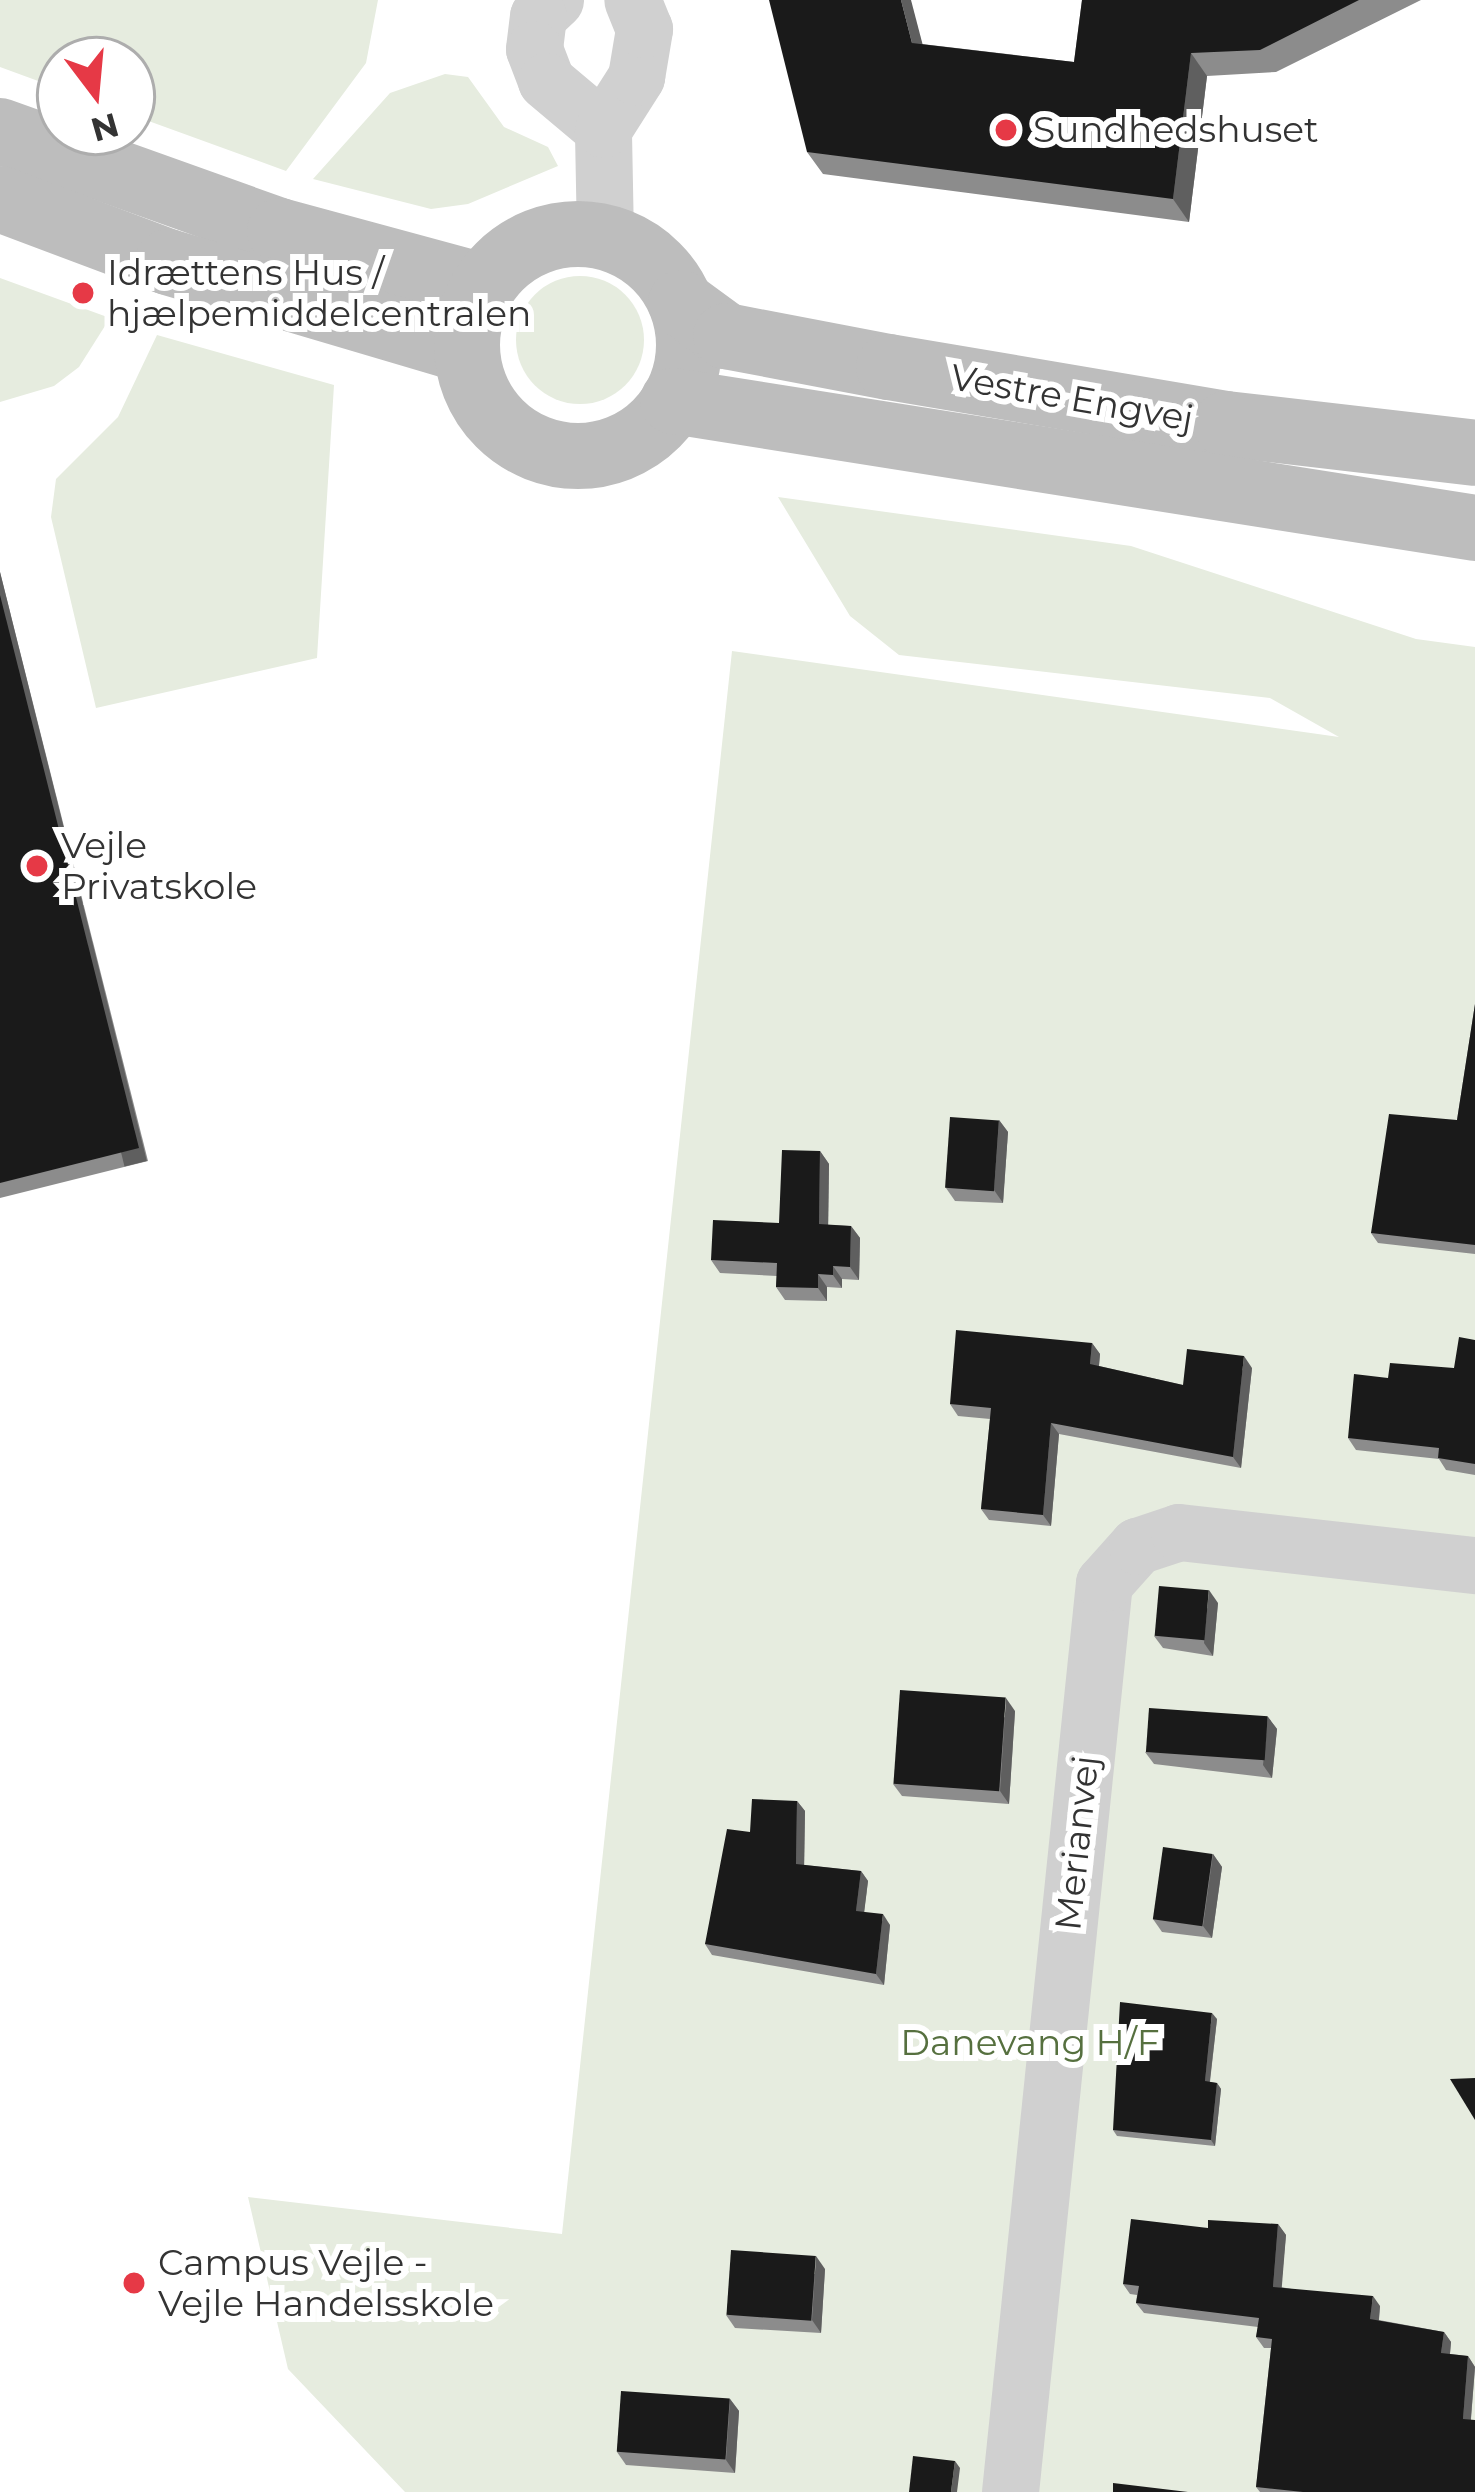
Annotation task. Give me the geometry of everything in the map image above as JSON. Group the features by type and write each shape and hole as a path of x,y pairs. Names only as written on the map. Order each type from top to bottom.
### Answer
{"street":[{"path":"555,0 538,16 534,49 546,81 604,129"},
{"path":"605,237 604,129 636,77 644,29 632,0"},
{"path":"0,131 280,230 483,286"},
{"path":"0,200 187,268 466,350"},
{"path":"577,234 605,237 651,261 681,303 688,353 674,401 635,440 583,456 556,454 528,445 484,406 466,350 483,286 523,248 577,234"},
{"name":"Vestre Engvej","path":"681,303 726,336 889,367 1226,424 1475,453"},
{"name":"Vestre Engvej","path":"674,401 1475,528"},
{"name":"Merianvej","path":"1010,2492 1104,1583 1137,1546 1179,1532 1475,1565"}],"green space":[{"path":"0,0 378,0 366,63 286,171 156,124 156,36 36,36 36,80 0,67"},
{"path":"445,74 468,77 504,127 548,147 558,166 468,204 431,209 313,179 390,93"},
{"path":"580,276 604,281 625,295 639,316 644,340 639,364 625,385 604,399 580,404 556,399 535,385 521,364 516,340 521,316 535,295 556,281"},
{"path":"0,278 110,318 79,367 54,386 0,402"},
{"path":"157,335 334,385 317,658 96,708 51,517 56,479 118,417"},
{"name":"Danevang H/F","path":"778,497 1131,546 1416,639 1475,647 1475,2492 405,2492 288,2369 248,2197 562,2234 732,651 1339,737 1270,698 899,655 850,616"}],"building":[{"name":"Sundhedshuset","path":"769,0 901,0 912,43 1074,62 1082,0 1359,0 1260,50 1191,53 1173,199 807,152"},
{"name":"Vejle Privatskole","path":"0,595 139,1148 0,1183"},
{"path":"1475,1004 1475,1245 1371,1233 1389,1114 1457,1120"},
{"path":"950,1117 999,1120 994,1191 945,1188"},
{"path":"782,1150 820,1151 819,1224 851,1226 850,1267 833,1266 833,1275 818,1274 818,1288 776,1287 777,1263 711,1260 713,1220 779,1223"},
{"path":"956,1330 1092,1343 1090,1364 1183,1385 1187,1349 1244,1356 1233,1457 1051,1423 1043,1515 981,1509 991,1408 950,1404"},
{"path":"1459,1337 1475,1340 1475,1464 1438,1458 1439,1448 1348,1438 1354,1374 1388,1378 1390,1363 1454,1368"},
{"path":"1159,1586 1209,1590 1204,1640 1155,1636"},
{"path":"900,1690 1006,1697 999,1791 893,1784"},
{"path":"1149,1708 1268,1716 1265,1760 1146,1752"},
{"path":"752,1799 797,1801 796,1864 861,1871 856,1911 883,1914 876,1974 705,1944 727,1829 750,1832"},
{"path":"1163,1847 1213,1854 1202,1926 1153,1919"},
{"path":"1120,2002 1212,2013 1205,2081 1217,2083 1211,2140 1113,2130"},
{"path":"1475,2078 1475,2120 1450,2079"},
{"path":"1131,2219 1208,2228 1208,2220 1278,2224 1273,2287 1373,2296 1370,2319 1444,2332 1441,2353 1468,2356 1463,2419 1475,2420 1475,2492 1303,2492 1256,2487 1272,2339 1256,2337 1259,2318 1136,2303 1139,2286 1123,2284"},
{"path":"731,2250 816,2256 811,2321 726,2315"},
{"path":"621,2391 730,2399 725,2459 617,2452"},
{"path":"913,2456 955,2461 951,2492 909,2492"},
{"path":"1113,2483 1188,2492 1113,2492"}],"place":[{"name":"Sundhedshuset","path":"1006,130"},
{"name":"Idrættens Hus / hjælpemiddelcentralen","path":"83,293"},
{"name":"Vejle Privatskole","path":"37,866"},
{"name":"Campus Vejle - Vejle Handelsskole","path":"134,2283"}]}
